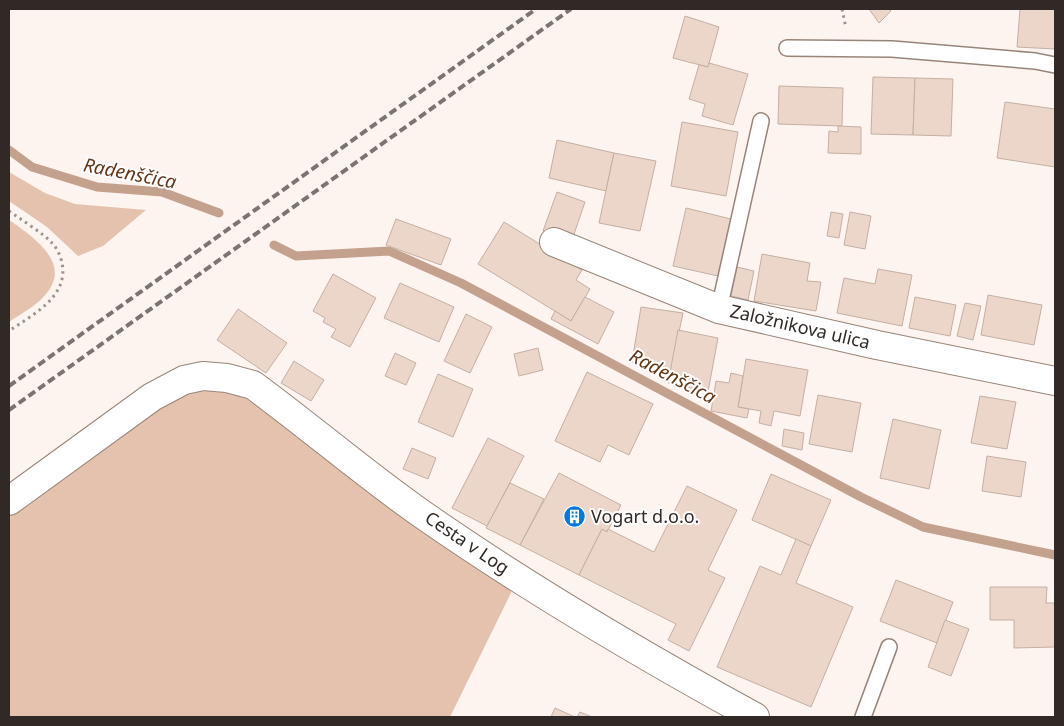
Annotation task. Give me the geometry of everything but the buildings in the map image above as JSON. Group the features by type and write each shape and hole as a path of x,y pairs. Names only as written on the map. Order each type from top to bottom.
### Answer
{"street":[{"name":"Založnikova ulica","path":"554,242 719,309 877,345 1055,381"},
{"name":"Cesta v Log","path":"9,501 152,397 184,380 203,376 227,378 253,385 418,511 500,565 667,669 755,717"}],"lane":[{"path":"787,48 892,49 1055,64"},
{"path":"719,309 761,121"},
{"path":"862,717 889,647"}],"path":[{"path":"9,210 52,243 61,258 64,273 61,286 51,300 9,331"}],"shaded area":[{"path":"9,172 45,193 75,204 146,210 103,246 78,256 47,227 9,201"},
{"path":"9,220 36,240 51,258 54,268 54,279 49,290 41,300 9,322"},
{"path":"231,389 259,399 512,583 511,593 450,717 9,717 9,515 127,427 161,407 192,392"}],"waterway":[{"name":"Radenščica","path":"9,150 32,167 97,187 162,192 219,213"},
{"name":"Radenščica","path":"274,245 296,256 389,251 461,283 861,497 923,527 1055,555"}],"railway":[{"path":"9,386 536,9"},
{"path":"9,410 571,9"}],"place":[{"name":"Vogart d.o.o.","path":"575,517"}]}
